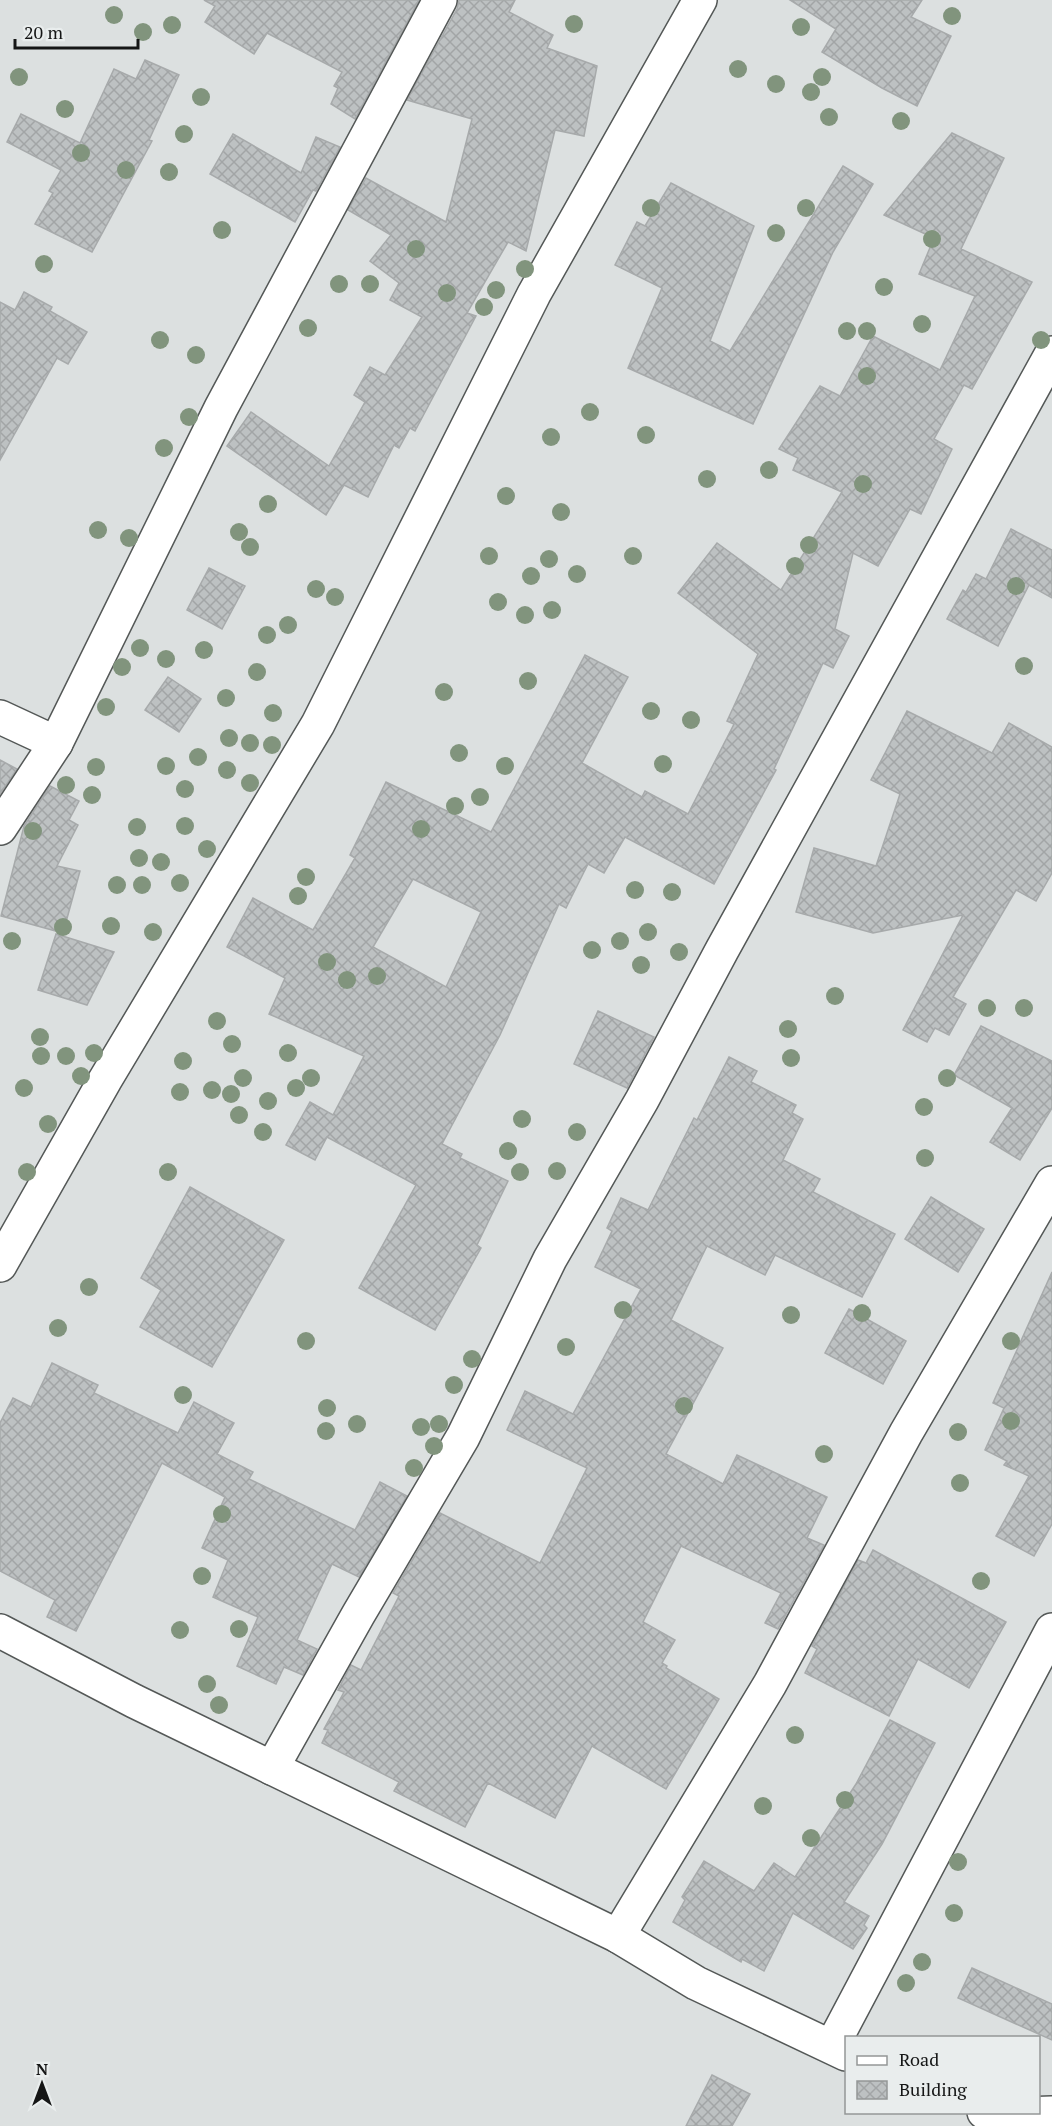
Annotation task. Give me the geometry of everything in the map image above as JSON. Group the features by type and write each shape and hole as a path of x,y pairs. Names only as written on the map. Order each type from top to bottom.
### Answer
{"street":[{"path":"0,828 56,743 221,408 440,0"},
{"path":"0,1265 105,1080 318,724 534,294 700,0"},
{"path":"272,1768 358,1614 463,1437 550,1259 642,1100 722,950 1052,353"},
{"path":"0,717 56,743"},
{"path":"618,1936 770,1684 906,1433 1052,1183"},
{"path":"846,2036 1052,1630"},
{"path":"0,1631 272,1768 338,1798 618,1936 696,1983 839,2050"},
{"path":"989,2114 1052,2114"}],"building":[{"path":"204,0 419,0 355,119 331,104 338,88 334,86 342,72 267,33 254,54 205,22 215,6"},
{"path":"459,0 515,0 509,12 553,35 547,48 597,66 584,136 555,130 526,251 508,242 467,313 476,316 415,431 410,428 399,448 394,445 368,497 344,485 326,515 227,446 251,412 329,466 365,402 354,395 370,367 385,375 422,317 390,300 399,283 370,261 391,235 348,210 366,178 446,222 472,119 407,100 457,9"},
{"path":"790,0 922,0 911,17 951,36 917,106 822,52 836,29"},
{"path":"145,60 179,75 149,140 152,141 92,252 35,224 53,193 49,191 61,170 7,142 21,114 80,143 114,69 136,79"},
{"path":"952,133 1004,158 961,249 1032,282 972,389 964,385 934,439 952,449 921,514 910,509 878,566 853,553 835,629 849,636 833,668 823,663 774,769 776,770 714,884 625,837 604,873 588,864 566,908 559,904 500,1035 442,1144 462,1154 460,1158 508,1181 477,1245 481,1248 435,1330 359,1288 416,1185 327,1137 315,1160 286,1145 310,1102 333,1115 364,1056 269,1014 285,978 227,947 253,898 313,930 355,858 350,855 386,782 491,832 585,655 628,677 582,763 642,797 645,791 688,814 734,724 727,721 758,654 678,593 717,543 781,590 842,492 793,470 798,458 779,449 820,386 840,396 873,336 940,370 975,296 919,274 934,238 884,215","holes":["413,879 481,912 446,987 373,947"]},
{"path":"233,134 301,173 316,137 340,147 316,191 313,190 295,222 210,174"},
{"path":"843,166 873,184 833,252 753,424 628,368 662,288 615,265 637,222 645,226 671,183 754,226 710,341 730,351"},
{"path":"24,292 52,307 50,311 87,332 68,364 57,358 0,460 0,302 15,310"},
{"path":"1011,529 1052,550 1052,598 1029,585 998,646 947,619 963,590 966,592 976,574 986,579"},
{"path":"209,568 245,586 222,629 187,610"},
{"path":"168,677 201,699 179,732 145,710"},
{"path":"907,711 992,753 1009,723 1052,747 1052,873 1036,901 1016,890 953,997 966,1004 949,1035 935,1028 927,1042 903,1030 963,915 873,933 796,912 814,848 876,866 900,794 871,780"},
{"path":"0,760 17,769 0,794"},
{"path":"50,786 79,801 69,820 78,825 57,866 80,871 63,933 1,916 24,826"},
{"path":"56,934 114,952 87,1005 38,990"},
{"path":"598,1011 654,1037 627,1088 574,1064"},
{"path":"981,1026 1052,1061 1052,1108 1020,1160 990,1142 1012,1108 954,1075"},
{"path":"729,1057 757,1071 751,1082 796,1105 792,1113 803,1119 783,1160 820,1179 813,1192 895,1234 862,1297 775,1255 765,1275 707,1246 671,1320 723,1348 666,1454 723,1484 737,1455 827,1497 807,1538 824,1545 778,1629 765,1623 781,1593 681,1546 643,1622 675,1640 662,1663 667,1666 666,1668 719,1699 666,1789 592,1746 555,1818 488,1783 465,1827 394,1791 399,1782 322,1743 328,1730 324,1729 344,1692 338,1690 351,1665 361,1670 399,1596 393,1593 440,1513 540,1563 587,1468 507,1430 525,1391 573,1414 641,1289 595,1267 612,1231 607,1228 621,1198 648,1210 694,1118 697,1120"},
{"path":"190,1187 284,1240 212,1367 140,1327 161,1290 141,1278"},
{"path":"931,1197 984,1229 958,1272 905,1239"},
{"path":"1052,1272 1052,1524 1034,1556 996,1536 1029,1476 1004,1465 1007,1461 985,1450 1004,1408 993,1403"},
{"path":"849,1309 906,1341 883,1384 825,1353"},
{"path":"52,1363 98,1385 94,1393 178,1433 194,1402 234,1423 217,1454 253,1472 249,1479 355,1530 380,1482 407,1496 359,1577 332,1564 297,1640 317,1649 303,1675 284,1667 276,1684 237,1666 258,1617 213,1597 228,1560 202,1548 225,1497 162,1463 76,1631 47,1617 55,1600 0,1571 0,1423 13,1398 31,1407"},
{"path":"873,1550 1006,1622 969,1688 918,1659 889,1716 805,1673 817,1649 812,1646 858,1560 866,1563"},
{"path":"890,1720 935,1743 882,1844 844,1902 869,1916 864,1925 867,1928 853,1949 793,1913 764,1971 742,1959 741,1962 673,1922 685,1900 682,1897 704,1861 754,1891 774,1863 795,1877 856,1784"},
{"path":"972,1968 1052,2004 1052,2040 958,1998"},
{"path":"712,2075 750,2094 732,2126 686,2126"}]}
